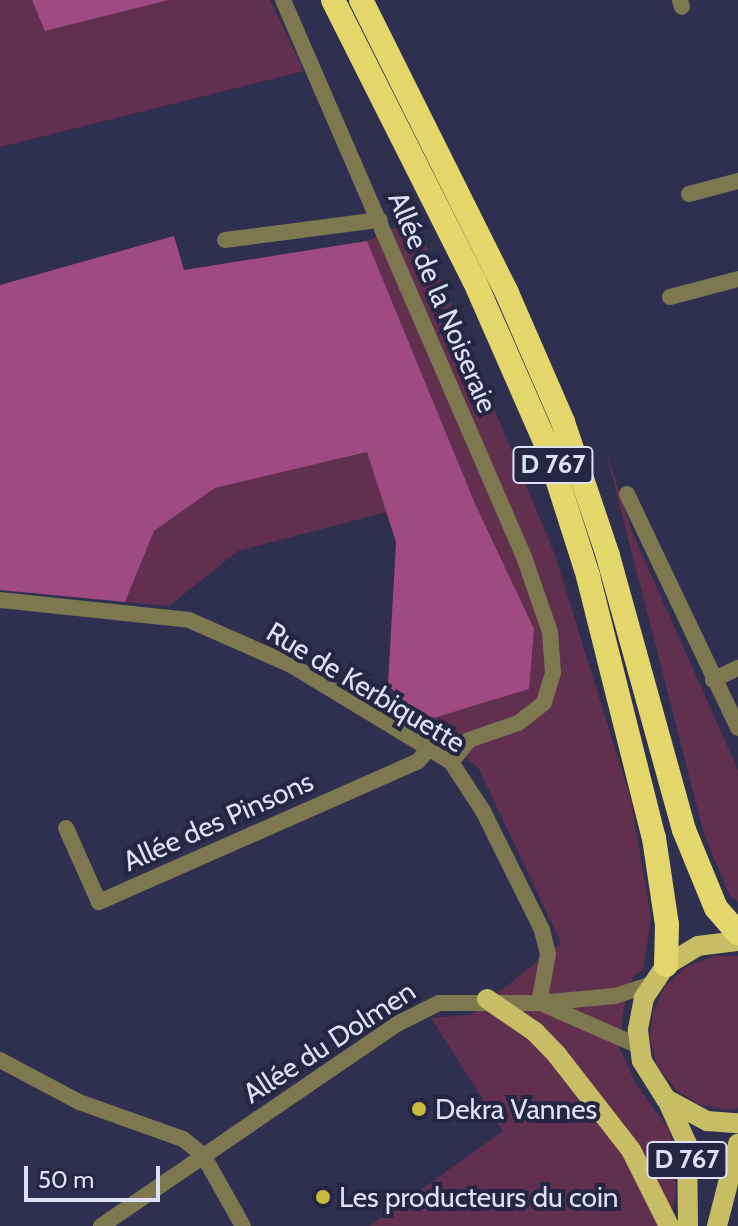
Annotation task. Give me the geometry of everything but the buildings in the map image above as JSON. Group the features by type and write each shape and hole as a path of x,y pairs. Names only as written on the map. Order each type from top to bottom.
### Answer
{"highway":[{"name":"D 767","path":"333,0 474,280 546,444 588,576 654,838 667,925 659,975"},
{"name":"D 767","path":"361,0 507,293 557,409 599,528 665,771 698,869 716,908 738,933"}],"main road":[{"path":"738,941 698,946 659,975 639,1014 639,1046 648,1075 666,1099 707,1121 738,1123"},
{"path":"487,999 535,1032 557,1055 631,1150 669,1226"},
{"name":"D 767","path":"666,1099 687,1144 688,1226"},
{"name":"D 767","path":"717,1226 738,1144"}],"street":[{"name":"Allée de la Noiseraie","path":"283,0 539,591 550,632 553,673 544,703 518,723 469,740 451,762"},
{"path":"689,194 738,181"},
{"path":"225,240 380,220"},
{"path":"670,297 738,279"},
{"path":"627,494 738,728"},
{"name":"Rue de Kerbiquette","path":"0,600 189,620 291,665 451,762 483,811 542,930 548,954 539,1003"},
{"path":"713,680 738,668"},
{"name":"Allée des Pinsons","path":"66,828 99,902 418,761 428,750"},
{"name":"Allée du Dolmen","path":"101,1226 406,1019 439,1003 487,999 539,1003 615,996 659,975"},
{"name":"Allée du Dolmen","path":"539,1003 639,1046"},
{"path":"0,1060 79,1102 183,1139 203,1155 243,1226"}],"shaded area":[{"path":"0,0 32,0 46,31 169,0 270,0 304,71 0,147"},
{"path":"32,0 169,0 45,31"},
{"path":"415,218 555,555 631,800 651,918 643,969 632,978 623,1013 620,1049 636,1084 670,1131 676,1190 670,1226 370,1226 503,1131 431,1018 470,1015 561,943 479,769 424,721 529,689 476,506 367,241"},
{"path":"174,236 184,270 367,241 476,506 534,629 529,689 424,721 388,685 396,542 367,452 215,488 154,531 125,602 0,590 0,285"},
{"path":"605,448 633,534 738,770 738,902 730,896 704,834"},
{"path":"368,452 387,512 238,551 169,606 125,602 154,531 215,488"},
{"path":"713,956 738,956 738,1108 728,1110 700,1105 676,1090 658,1067 650,1040 653,1012 665,986 686,967"}],"place":[{"name":"Dekra Vannes","path":"419,1109"},
{"name":"Les producteurs du coin","path":"323,1197"}]}
